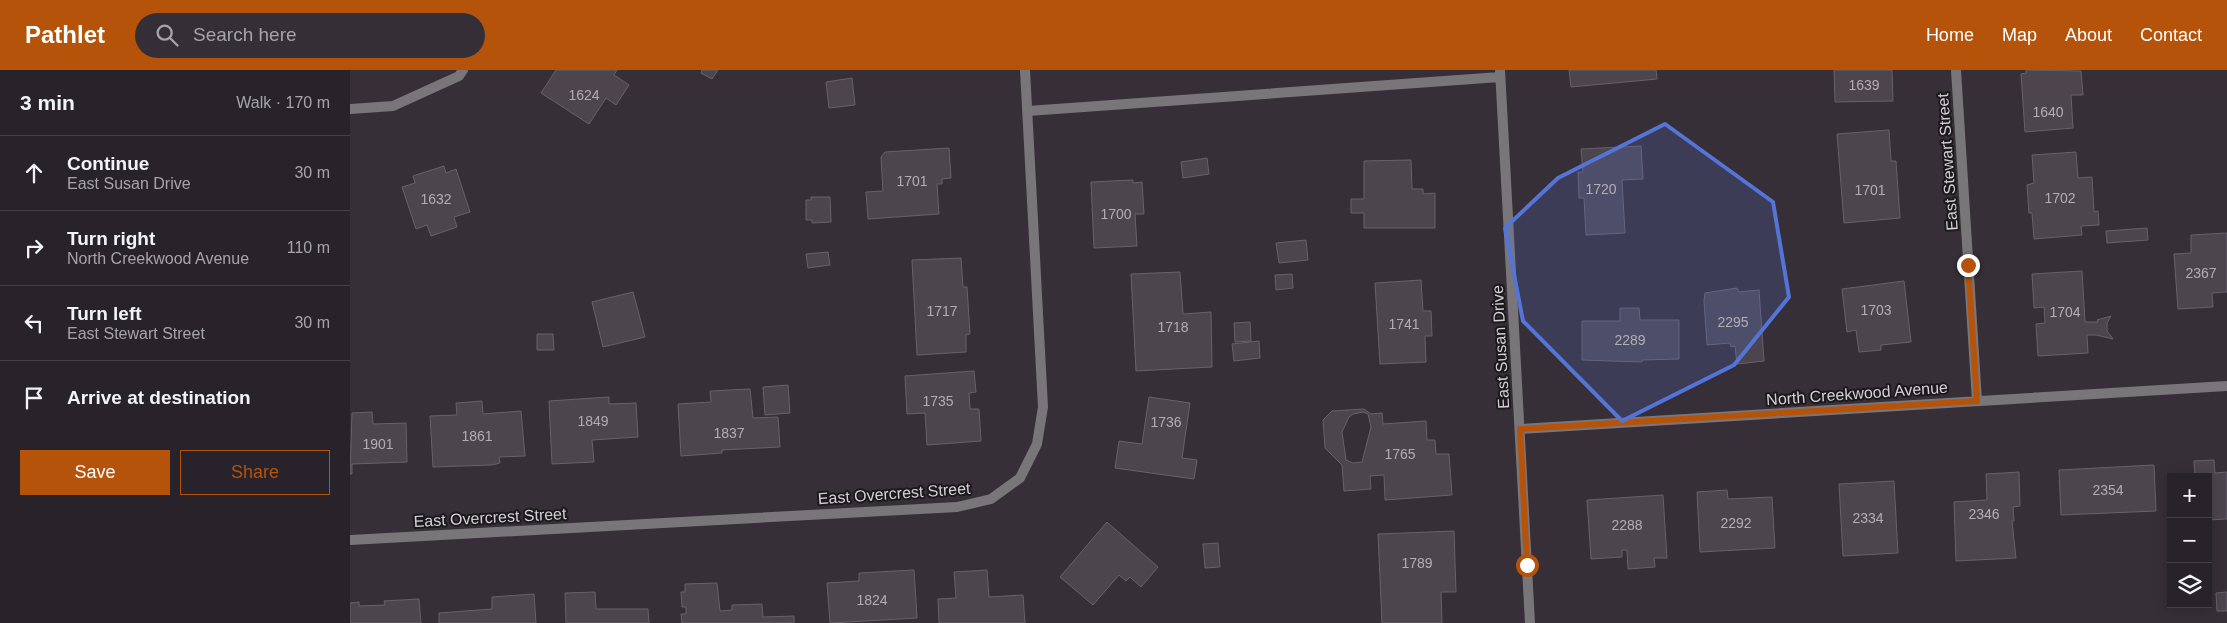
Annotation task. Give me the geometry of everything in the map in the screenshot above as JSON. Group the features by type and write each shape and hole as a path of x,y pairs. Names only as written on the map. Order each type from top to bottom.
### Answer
{"street":[{"path":"350,109 393,106 459,76 463,70"},
{"name":"East Overcrest Street","path":"350,540 956,507 991,499 1020,478 1038,444 1043,407 1025,70"},
{"name":"East Stewart Street","path":"1956,70 1977,401"},
{"path":"1028,111 1500,74"},
{"name":"East Susan Drive","path":"1500,74 1530,623"},
{"name":"North Creekwood Avenue","path":"1520,429 2227,386"}],"highlighted area":[{"path":"1665,124 1773,202 1789,297 1734,365 1622,421 1523,321 1505,228 1558,178"}],"building":[{"path":"556,70 617,70 614,75 629,85 616,105 606,98 589,124 541,93"},
{"path":"702,70 718,70 712,79 701,73"},
{"path":"1569,70 1656,70 1657,79 1571,87"},
{"path":"1834,70 1892,70 1893,101 1835,102"},
{"path":"2026,70 2081,71 2083,95 2071,95 2073,128 2025,132 2021,74 2026,73"},
{"path":"852,78 855,105 829,108 826,82"},
{"path":"1889,130 1891,161 1896,161 1900,218 1844,223 1837,134"},
{"path":"1641,146 1643,179 1622,180 1625,233 1586,235 1584,198 1579,198 1578,172 1583,172 1581,149"},
{"path":"949,148 951,178 942,179 942,184 937,184 939,214 868,219 866,192 883,191 881,157 885,152"},
{"path":"2076,152 2078,178 2092,177 2094,212 2098,211 2099,225 2081,226 2082,235 2034,239 2032,213 2029,213 2027,185 2034,183 2032,155"},
{"path":"1207,158 1209,174 1183,178 1181,162"},
{"path":"1411,160 1412,189 1423,189 1423,194 1435,193 1435,228 1364,228 1364,213 1351,213 1351,199 1364,199 1364,161"},
{"path":"444,166 446,173 456,169 470,212 454,217 457,227 431,236 427,225 416,229 402,187 415,183 413,176"},
{"path":"1133,180 1133,183 1142,182 1144,214 1135,214 1137,246 1094,248 1091,182"},
{"path":"811,197 830,197 831,222 812,223 812,220 806,220 806,200 811,200"},
{"path":"2147,228 2148,240 2107,243 2106,231"},
{"path":"2227,233 2227,292 2212,293 2213,307 2178,309 2174,254 2191,253 2191,235"},
{"path":"1306,240 1308,260 1279,263 1276,243"},
{"path":"828,252 830,265 808,268 806,254"},
{"path":"961,258 963,287 967,287 970,334 966,335 966,352 917,355 912,260"},
{"path":"2082,271 2085,322 2098,322 2097,320 2111,316 2107,323 2107,331 2113,339 2087,335 2088,353 2038,356 2036,324 2045,323 2044,307 2034,308 2032,274"},
{"path":"1180,272 1183,314 1211,312 1212,367 1136,371 1131,274"},
{"path":"1292,274 1293,288 1276,290 1275,275"},
{"path":"1421,280 1423,311 1431,311 1432,336 1425,336 1426,362 1380,364 1375,283"},
{"path":"1904,281 1911,342 1881,345 1881,350 1859,352 1856,330 1847,332 1842,289"},
{"path":"1737,288 1739,292 1759,290 1764,361 1737,364 1735,346 1731,347 1730,343 1707,345 1705,293"},
{"path":"633,292 645,337 603,347 592,302"},
{"path":"1620,308 1639,308 1640,320 1679,320 1679,359 1642,360 1642,362 1582,360 1582,321 1620,321"},
{"path":"1250,322 1251,341 1235,342 1234,323"},
{"path":"537,334 553,334 554,350 537,350"},
{"path":"1259,341 1260,358 1234,361 1232,344"},
{"path":"974,371 976,392 969,393 970,409 979,409 981,441 927,445 925,413 907,414 905,376"},
{"path":"788,385 790,413 765,415 763,387"},
{"path":"750,389 753,418 778,417 780,447 722,450 722,453 681,456 678,404 711,402 710,391"},
{"path":"609,397 609,404 636,403 638,437 592,440 594,462 552,464 549,401"},
{"path":"1149,397 1190,403 1182,458 1197,460 1194,479 1115,468 1119,441 1142,444"},
{"path":"482,401 483,414 521,411 525,456 499,457 500,463 492,465 433,467 430,416 457,415 456,403"},
{"path":"1364,409 1371,414 1382,413 1383,424 1426,421 1427,440 1435,440 1436,454 1449,454 1452,495 1385,500 1384,475 1370,476 1371,489 1344,491 1342,465 1325,448 1323,420 1332,411","holes":["1363,412 1368,414 1371,427 1362,462 1353,463 1346,460 1342,432 1349,417 1353,414"]},
{"path":"372,412 373,424 406,423 407,462 352,464 352,474 350,474 352,413"},
{"path":"2214,460 2215,473 2227,472 2227,519 2212,520 2212,473 2195,473 2194,461"},
{"path":"2154,465 2156,511 2061,515 2059,470"},
{"path":"2019,472 2020,506 2013,507 2014,521 2012,521 2016,558 1956,561 1954,502 1987,500 1986,474"},
{"path":"1894,481 1898,553 1843,556 1839,484"},
{"path":"1727,490 1728,499 1772,497 1775,548 1700,552 1697,492"},
{"path":"1663,495 1667,558 1654,558 1655,567 1628,569 1627,550 1622,550 1622,557 1591,559 1587,500"},
{"path":"1107,522 1158,567 1141,587 1130,577 1126,581 1119,575 1093,605 1060,577"},
{"path":"1454,531 1456,592 1441,592 1442,623 1382,623 1378,534"},
{"path":"1218,543 1220,567 1205,568 1203,544"},
{"path":"914,570 917,618 830,623 827,583 859,581 859,573"},
{"path":"987,570 989,597 1023,595 1025,623 939,623 938,599 956,598 954,572"},
{"path":"717,583 720,611 732,610 732,605 762,604 763,617 794,616 794,623 682,623 681,614 686,614 686,607 682,607 681,592 685,592 685,584"},
{"path":"595,592 596,609 648,609 649,623 566,623 565,593"},
{"path":"2227,592 2227,611 2217,611 2216,593"},
{"path":"534,594 536,623 439,623 439,613 492,609 492,597"},
{"path":"419,599 421,623 350,623 350,603 359,602 359,606 385,605 384,601"}],"route":[{"path":"1527,565 1520,429 1977,401 1968,265"}]}
